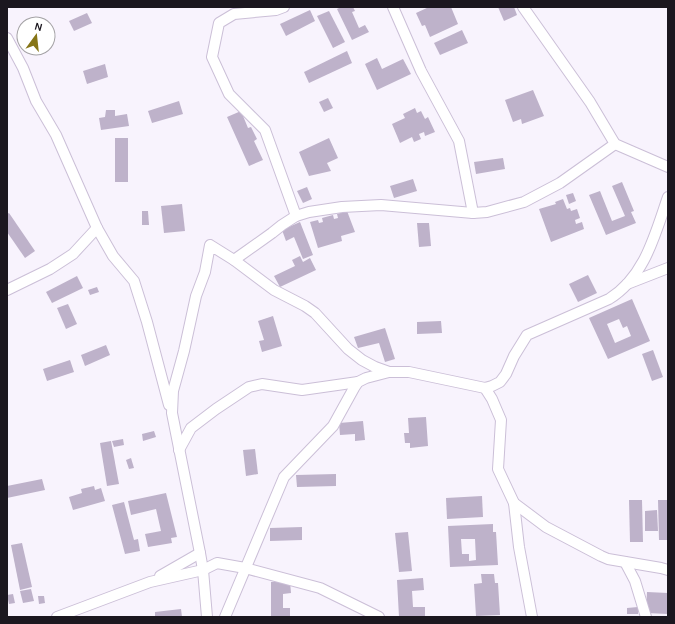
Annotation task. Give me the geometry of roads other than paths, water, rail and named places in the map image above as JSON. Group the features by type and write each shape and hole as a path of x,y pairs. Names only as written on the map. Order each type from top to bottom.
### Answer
{"street":[{"path":"284,7 276,10 234,14 219,23 212,57 229,94 265,130 296,216"},
{"path":"393,7 421,71 459,141 473,214"},
{"path":"523,7 590,102 615,144 668,167"},
{"path":"7,38 23,68 36,101 56,135 97,228 114,256 134,281 172,413 200,553 206,617"},
{"path":"234,260 296,216 309,212 381,205 473,214 487,212 524,202 560,183 615,144"},
{"path":"179,450 190,428 249,387 262,384 302,390 358,382 366,378 389,372 409,372 485,388 500,382 506,374 520,345 527,335 609,298 618,293 627,284 640,267 652,246 668,197"},
{"path":"7,290 50,269 73,254 97,228"},
{"path":"172,413 173,391 184,351 196,296 205,272 210,245 234,260 274,290 305,306 315,313 348,349 362,360 389,372"},
{"path":"627,284 668,268"},
{"path":"225,617 284,477 333,426 358,382"},
{"path":"485,388 492,399 501,420 498,469 514,503 532,617"},
{"path":"514,503 546,527 608,559 668,570"},
{"path":"150,582 200,553"},
{"path":"625,562 635,581 646,617"},
{"path":"57,617 150,582 202,570 217,563 246,568 320,588 379,617"}]}
